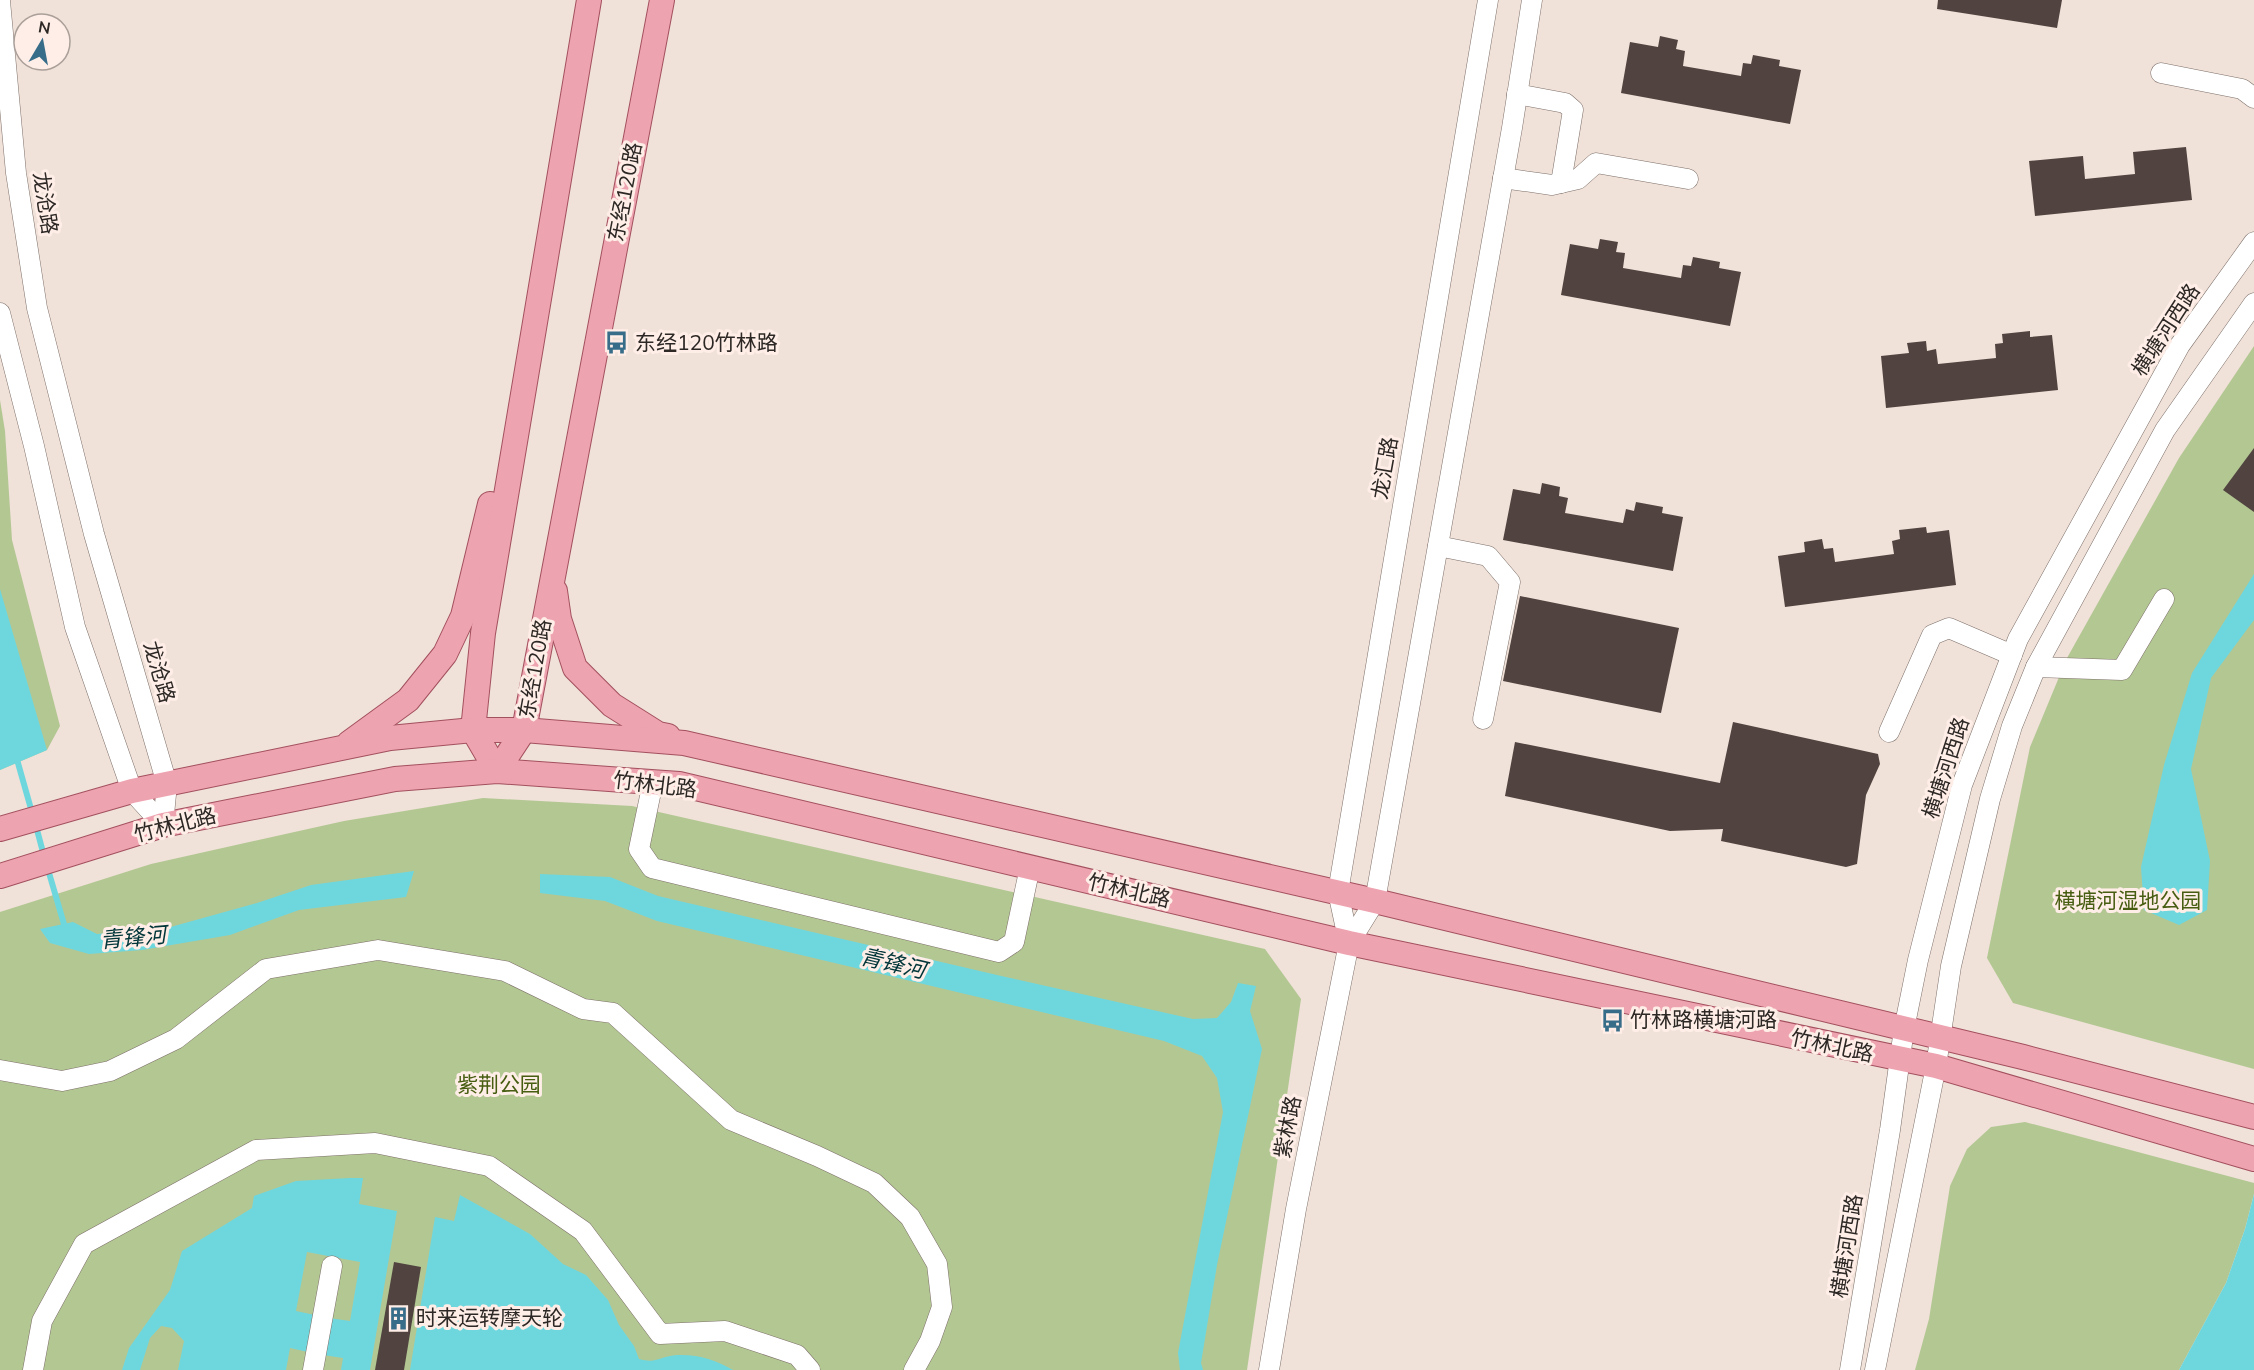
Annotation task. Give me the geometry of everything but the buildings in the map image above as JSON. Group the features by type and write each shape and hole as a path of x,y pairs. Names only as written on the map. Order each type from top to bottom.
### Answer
{"main road":[{"path":"497,771 473,730 483,633 589,0"},
{"name":"东经120路","path":"497,771 524,730 662,0"},
{"path":"342,748 408,700 445,654 463,616 534,333"},
{"path":"553,574 559,619 575,668 612,705 658,734 781,765"},
{"name":"竹林北路","path":"2,829 132,791 390,738 473,730 524,730 684,743 1338,892 2023,1057 2254,1117"},
{"name":"竹林北路","path":"5,874 163,825 395,779 497,771 679,784 1348,943 1936,1066 2253,1159"}],"street":[{"name":"龙汇路","path":"1348,943 1338,892 1488,0"},
{"path":"1375,901 1503,178 1532,0"},
{"name":"龙沧路","path":"0,1 16,173 37,308 94,534 167,784 163,825"},
{"path":"2161,73 2242,89 2254,98"},
{"path":"1517,94 1565,103 1573,110 1561,183"},
{"path":"1503,178 1552,185 1578,179 1596,163 1688,179"},
{"name":"横塘河西路","path":"1850,1370 1890,1130 1904,1029 1918,960 1962,784 2023,628 2180,345 2254,242"},
{"path":"1875,1370 1936,1066 1951,966 1990,799 2012,726 2036,667 2164,430 2254,303"},
{"path":"0,313 34,446 75,627 132,791 163,825"},
{"path":"1438,546 1488,556 1510,582 1483,719"},
{"path":"2036,667 2122,670 2164,599"},
{"path":"1889,732 1932,634 1949,628 2012,655"},
{"path":"653,782 639,849 652,868 999,952 1014,942 1030,867"},
{"name":"紫林路","path":"1269,1370 1296,1209 1348,943 1375,901"},
{"path":"0,1070 62,1081 110,1071 176,1039 266,969 378,950 505,971 583,1009 613,1013 731,1120 874,1183 910,1217 937,1264 942,1307 930,1341 914,1370"},
{"path":"33,1370 42,1321 84,1244 255,1150 375,1143 489,1166 583,1231 660,1334 725,1331 797,1355 810,1370"},
{"path":"313,1370 332,1266"}],"green space":[{"name":"横塘河湿地公园","path":"2254,346 2254,1069 2013,1003 1987,958 2030,747 2067,658 2179,458"},
{"path":"0,400 5,431 12,540 60,726 47,750 0,770"},
{"name":"紫荆公园","path":"483,798 632,806 1265,949 1301,999 1247,1370 0,1370 0,912 151,864 344,821"},
{"path":"2025,1122 2254,1183 2254,1194 2245,1229 2226,1283 2179,1370 1915,1370 1929,1319 1950,1186 1967,1149 1991,1127"}],"water":[{"path":"2254,574 2254,620 2211,678 2191,769 2210,861 2207,910 2179,925 2144,910 2141,867 2164,765 2192,673"},
{"path":"0,589 47,750 0,770"},
{"path":"414,871 406,897 299,910 230,935 142,950 89,954 50,943 40,929 73,922 97,934 167,928 311,885"},
{"path":"540,874 610,877 658,896 1193,1019 1217,1018 1231,1002 1238,983 1256,986 1250,1011 1262,1049 1217,1265 1201,1363 1203,1370 1180,1370 1178,1353 1223,1112 1217,1078 1202,1056 1164,1041 657,921 605,901 540,893"},
{"path":"363,1178 359,1204 397,1211 370,1370 341,1370 343,1358 323,1355 329,1318 350,1321 360,1262 307,1252 296,1311 315,1315 308,1352 290,1348 286,1370 178,1370 184,1341 172,1328 161,1326 150,1338 140,1370 122,1370 129,1348 170,1290 182,1251 252,1208 254,1196 296,1181"},
{"path":"2254,1194 2254,1370 2179,1370 2226,1283 2245,1229"},
{"path":"460,1195 530,1234 563,1264 586,1275 608,1300 619,1325 634,1346 639,1359 650,1361 677,1355 692,1356 713,1361 733,1370 410,1370 435,1217 454,1221"}],"waterway":[{"name":"青锋河","path":"16,756 33,816"},
{"name":"青锋河","path":"36,826 44,856"},
{"name":"青锋河","path":"47,866 66,931"}],"place":[{"name":"东经120竹林路","path":"617,343"},
{"name":"竹林路横塘河路","path":"1612,1020"},
{"name":"时来运转摩天轮","path":"398,1318"}]}
